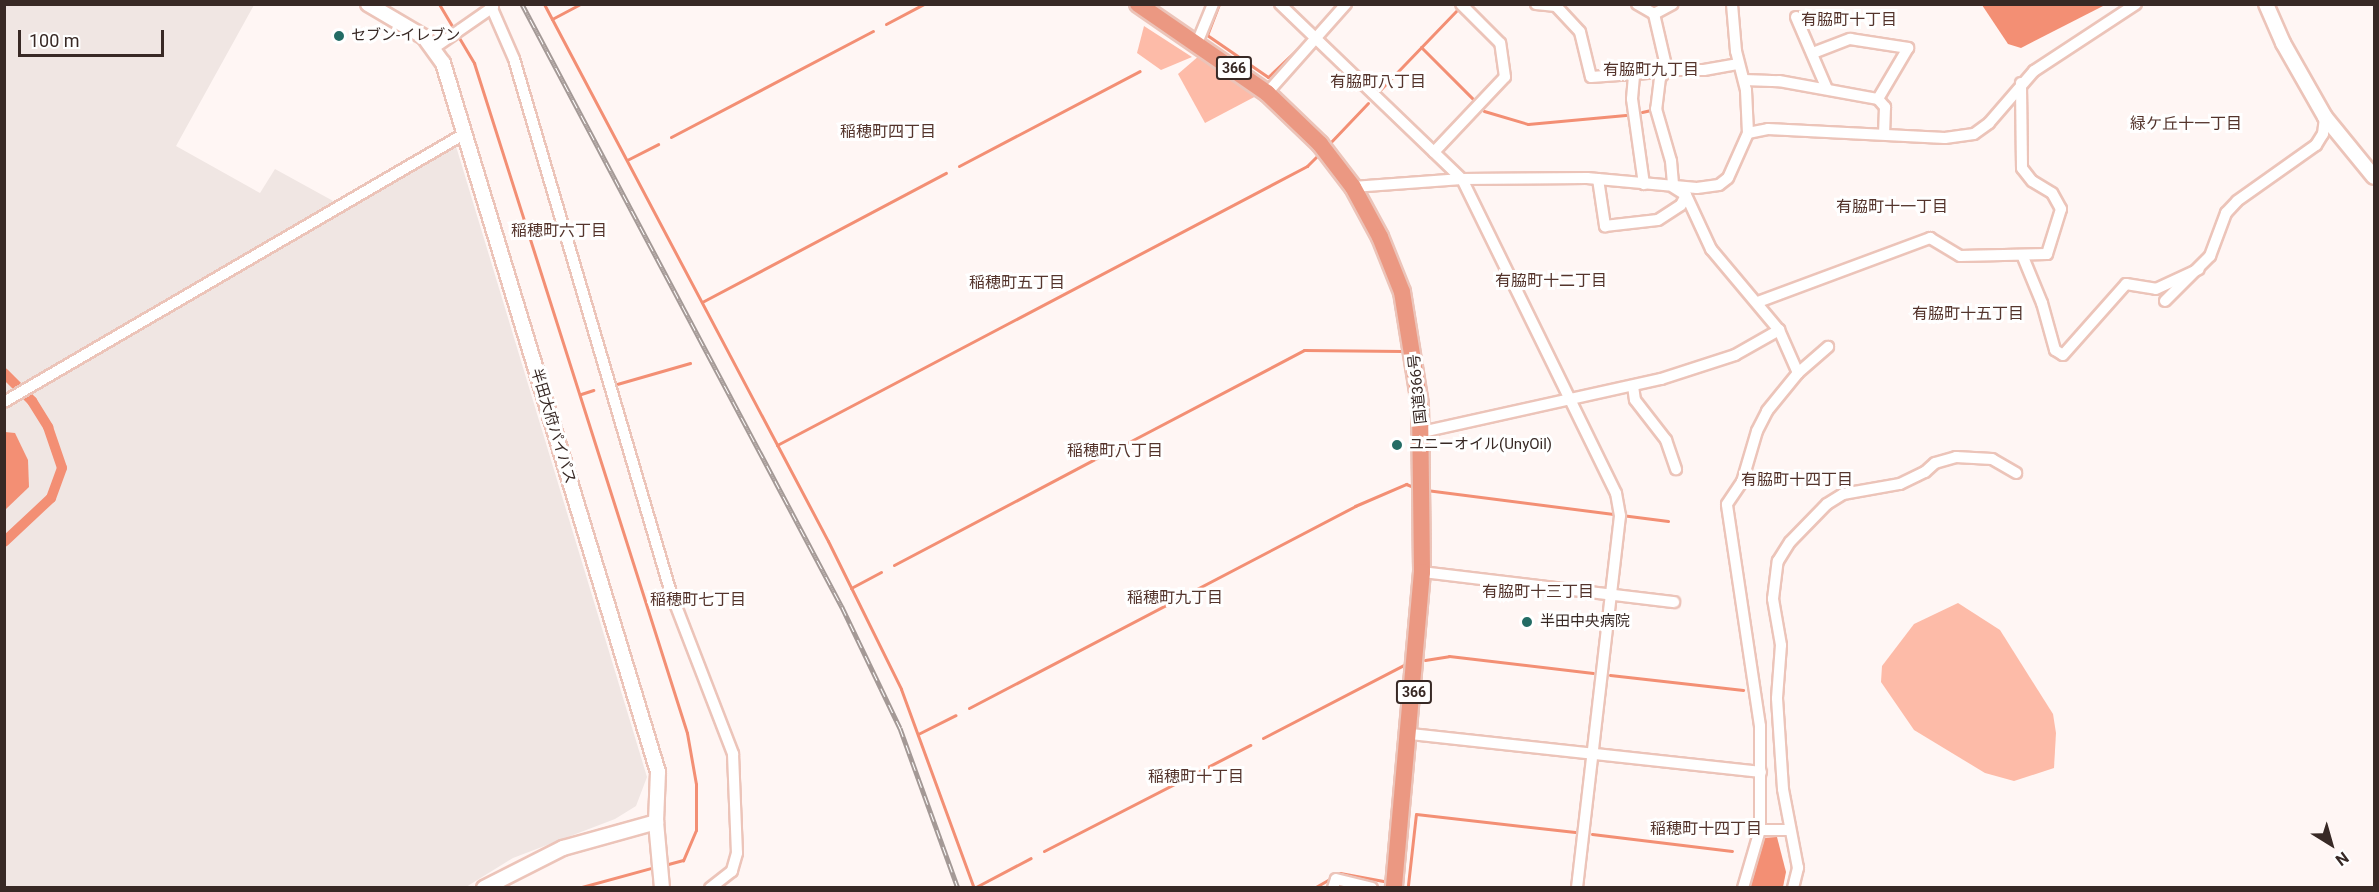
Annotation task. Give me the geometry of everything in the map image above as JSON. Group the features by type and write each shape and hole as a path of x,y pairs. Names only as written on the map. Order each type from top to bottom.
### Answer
{"highway":[{"name":"国道366号","path":"1138,4 1267,93 1324,149 1353,187 1380,237 1402,292 1418,374 1422,432 1422,572 1411,734 1394,888"}],"street":[{"name":"半田大府パイパス","path":"368,4 438,45 658,772 657,829 662,888"},
{"path":"1197,43 1213,4"},
{"path":"1280,4 1462,179 1616,493 1620,516 1577,888"},
{"path":"1267,93 1346,4"},
{"path":"1536,4 1556,6 1580,32 1591,77 1634,76 1646,71 1704,70 1738,64"},
{"path":"1637,4 1654,14 1664,71 1656,109 1671,161 1673,186"},
{"path":"1654,14 1673,4"},
{"path":"1353,187 1462,179 1598,178 1697,188 1723,182 1748,133 1744,80 1738,64 1732,4"},
{"path":"1748,133 1768,129 1945,138 1974,134 1989,123 2021,83 2136,4"},
{"path":"2266,4 2283,43 2325,117 2374,177"},
{"path":"438,45 492,6 514,59 671,592 733,753 737,854 732,871 710,888"},
{"path":"1434,152 1505,77 1500,43 1466,6"},
{"path":"1796,17 1827,89"},
{"path":"1813,53 1850,39 1908,48 1878,99"},
{"path":"1634,76 1632,99 1644,184"},
{"path":"1744,80 1827,89 1878,99 1885,107 1884,134"},
{"path":"1758,302 1930,238 1959,256 2023,257 2047,254 2061,215 2052,193 2032,181 2022,168 2021,83"},
{"path":"2165,301 2210,256 2226,213 2237,201 2316,145 2324,134 2325,117"},
{"path":"4,402 60,367 464,134"},
{"path":"1598,178 1605,226 1658,220 1681,205 1686,195"},
{"path":"1673,186 1686,195 1712,249 1779,330 1798,373"},
{"path":"2023,257 2042,303 2055,350 2064,355 2126,284 2156,289 2199,269"},
{"path":"1422,432 1570,397 1633,386 1735,355 1779,330"},
{"path":"1743,888 1760,830 1761,772 1754,676 1727,504 1742,482 1762,421 1798,373 1828,347"},
{"path":"1633,386 1635,400 1666,440 1676,469"},
{"path":"1793,888 1798,868 1789,830 1780,771 1777,698 1781,645 1773,599 1778,561 1790,542 1827,504 1843,494 1900,484 1926,472 1935,463 1956,457 1984,457 2016,473"},
{"path":"1422,572 1674,602"},
{"path":"1411,734 1761,772"},
{"path":"484,888 563,848 657,829"},
{"path":"1760,830 1789,830"},
{"path":"1333,888 1336,879 1372,888"}],"shaded area":[{"path":"5,5 254,5 176,146 260,193 275,169 335,202 452,133 647,777 636,806 615,819 513,858 466,887 5,888"},
{"path":"1982,5 2105,5 2021,48 2008,44"},
{"path":"1144,26 1192,57 1161,70 1137,53"},
{"path":"1200,55 1260,94 1205,123 1178,74"},
{"path":"5,432 15,433 28,460 29,487 5,510"},
{"path":"1958,603 2000,630 2053,714 2056,733 2054,768 2014,781 1985,773 1914,730 1881,682 1882,666 1914,624"},
{"path":"1777,837 1786,872 1783,887 1749,888 1762,838"}],"waterway":[{"path":"439,4 474,63 687,733 696,784 696,830 683,860 664,865"},
{"path":"544,4 828,541 901,689 974,888"},
{"path":"552,19 580,4"},
{"path":"886,24 924,4"},
{"path":"1219,4 1207,35 1268,77 1305,42"},
{"path":"1380,90 1456,11"},
{"path":"671,137 873,31"},
{"path":"1421,47 1473,99"},
{"path":"959,166 1140,71"},
{"path":"1328,145 1368,103"},
{"path":"1642,112 1651,110"},
{"path":"1484,111 1528,124 1626,115"},
{"path":"627,160 658,144"},
{"path":"777,445 1307,166 1319,154"},
{"path":"702,302 946,173"},
{"path":"1110,452 1304,350 1402,351"},
{"path":"617,384 690,363"},
{"path":"4,373 32,401 48,427 62,468 51,498 4,542"},
{"path":"581,394 593,390"},
{"path":"894,565 1097,458"},
{"path":"969,708 1355,506 1406,484 1416,488"},
{"path":"1426,490 1668,521"},
{"path":"851,588 881,572"},
{"path":"1425,660 1449,656 1593,673"},
{"path":"1263,738 1406,664"},
{"path":"1610,675 1743,690"},
{"path":"918,734 956,715"},
{"path":"1044,851 1250,745"},
{"path":"1408,885 1416,814 1575,832"},
{"path":"1592,834 1732,851"},
{"path":"974,888 1031,858"},
{"path":"578,888 655,867"},
{"path":"1314,888 1340,873 1383,881"}],"railway":[{"path":"522,4 842,607 900,728 958,888"}],"place":[{"name":"セブン-イレブン","path":"339,36"},
{"name":"ユニーオイル(UnyOil)","path":"1397,445"},
{"name":"半田中央病院","path":"1527,622"}],"district":[{"name":"有脇町十丁目","path":"1849,20"},
{"name":"有脇町九丁目","path":"1651,70"},
{"name":"有脇町八丁目","path":"1378,82"},
{"name":"緑ケ丘十一丁目","path":"2186,124"},
{"name":"稲穂町四丁目","path":"888,132"},
{"name":"有脇町十一丁目","path":"1892,207"},
{"name":"稲穂町六丁目","path":"559,231"},
{"name":"有脇町十二丁目","path":"1551,281"},
{"name":"稲穂町五丁目","path":"1017,283"},
{"name":"有脇町十五丁目","path":"1968,314"},
{"name":"稲穂町八丁目","path":"1115,451"},
{"name":"有脇町十四丁目","path":"1797,480"},
{"name":"有脇町十三丁目","path":"1538,592"},
{"name":"稲穂町九丁目","path":"1175,598"},
{"name":"稲穂町七丁目","path":"698,600"},
{"name":"稲穂町十丁目","path":"1196,777"},
{"name":"稲穂町十四丁目","path":"1706,829"}]}
